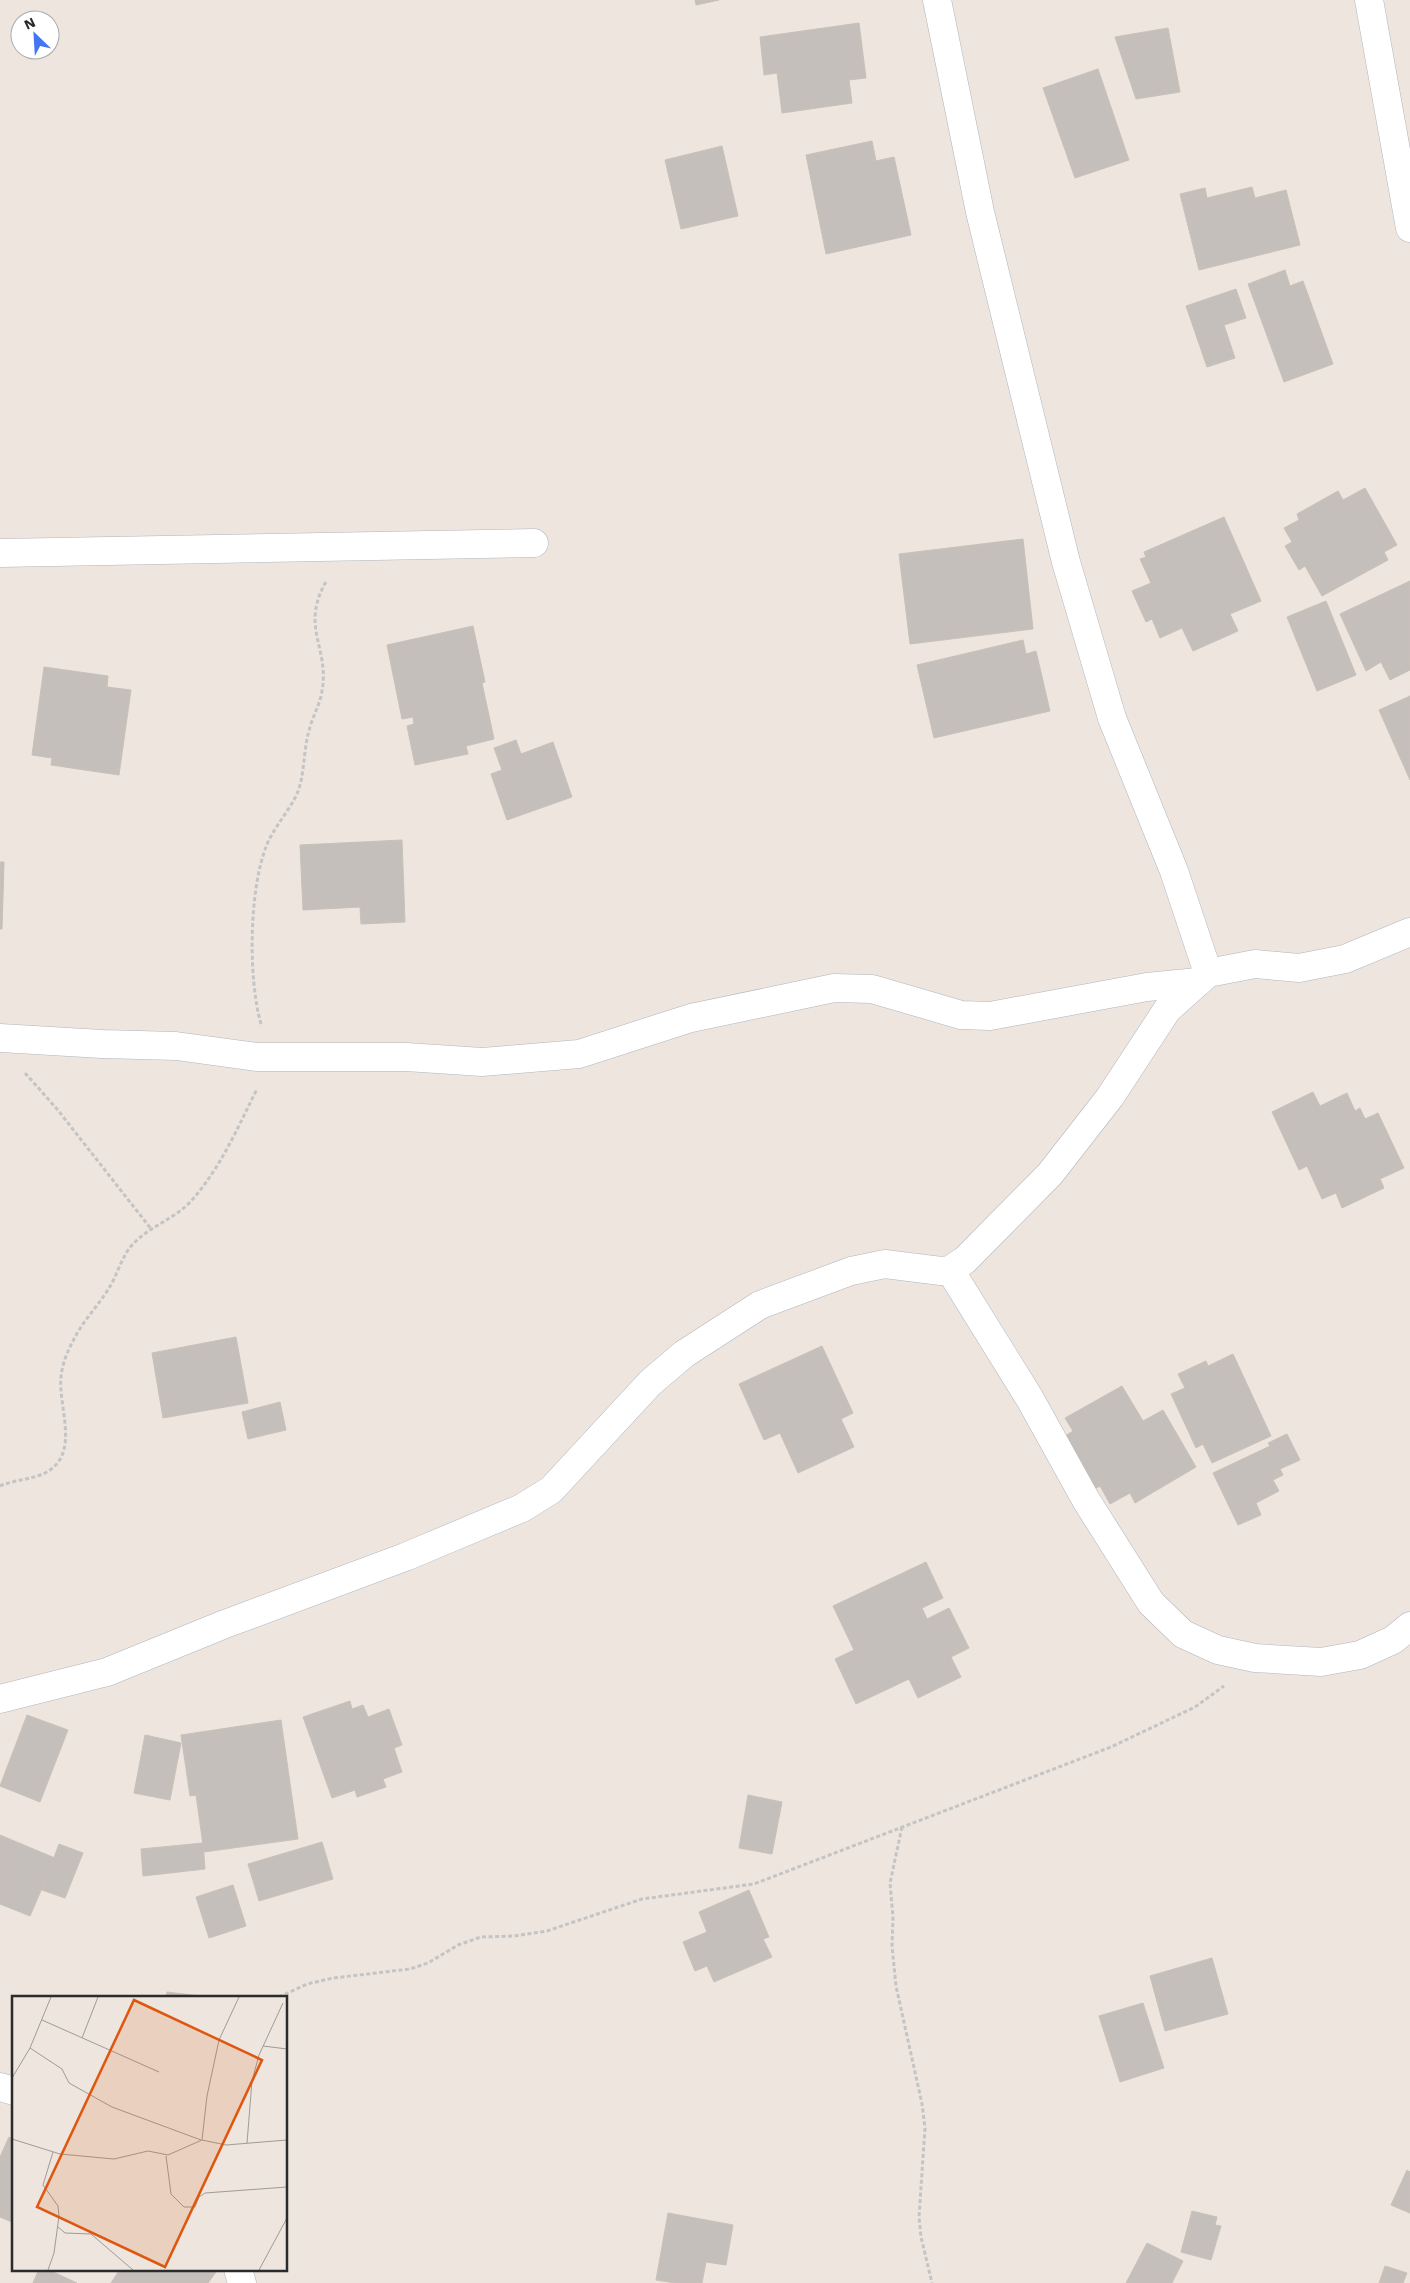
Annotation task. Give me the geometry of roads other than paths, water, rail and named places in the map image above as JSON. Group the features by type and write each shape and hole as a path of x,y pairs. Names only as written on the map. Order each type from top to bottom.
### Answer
{"street":[{"path":"937,0 980,212 1066,562 1112,718 1174,871 1203,977"},
{"path":"1369,0 1410,228"},
{"path":"0,553 534,543"},
{"path":"0,1038 176,1046 256,1057 406,1057 482,1062 579,1054 691,1018 834,988 872,989 961,1015 990,1016 1203,977 1255,964 1299,968 1345,959 1410,932"},
{"path":"0,1699 107,1672 225,1624 405,1557 522,1508 551,1490 650,1383 684,1354 760,1306 851,1271 885,1264 941,1271 950,1270 981,1246 1050,1174 1110,1097 1166,1010 1203,977"},
{"path":"950,1270 1030,1399 1086,1500 1151,1603 1183,1634 1218,1650 1255,1658 1321,1662 1360,1655 1393,1640 1410,1626"},
{"path":"238,2270 242,2283"}]}
